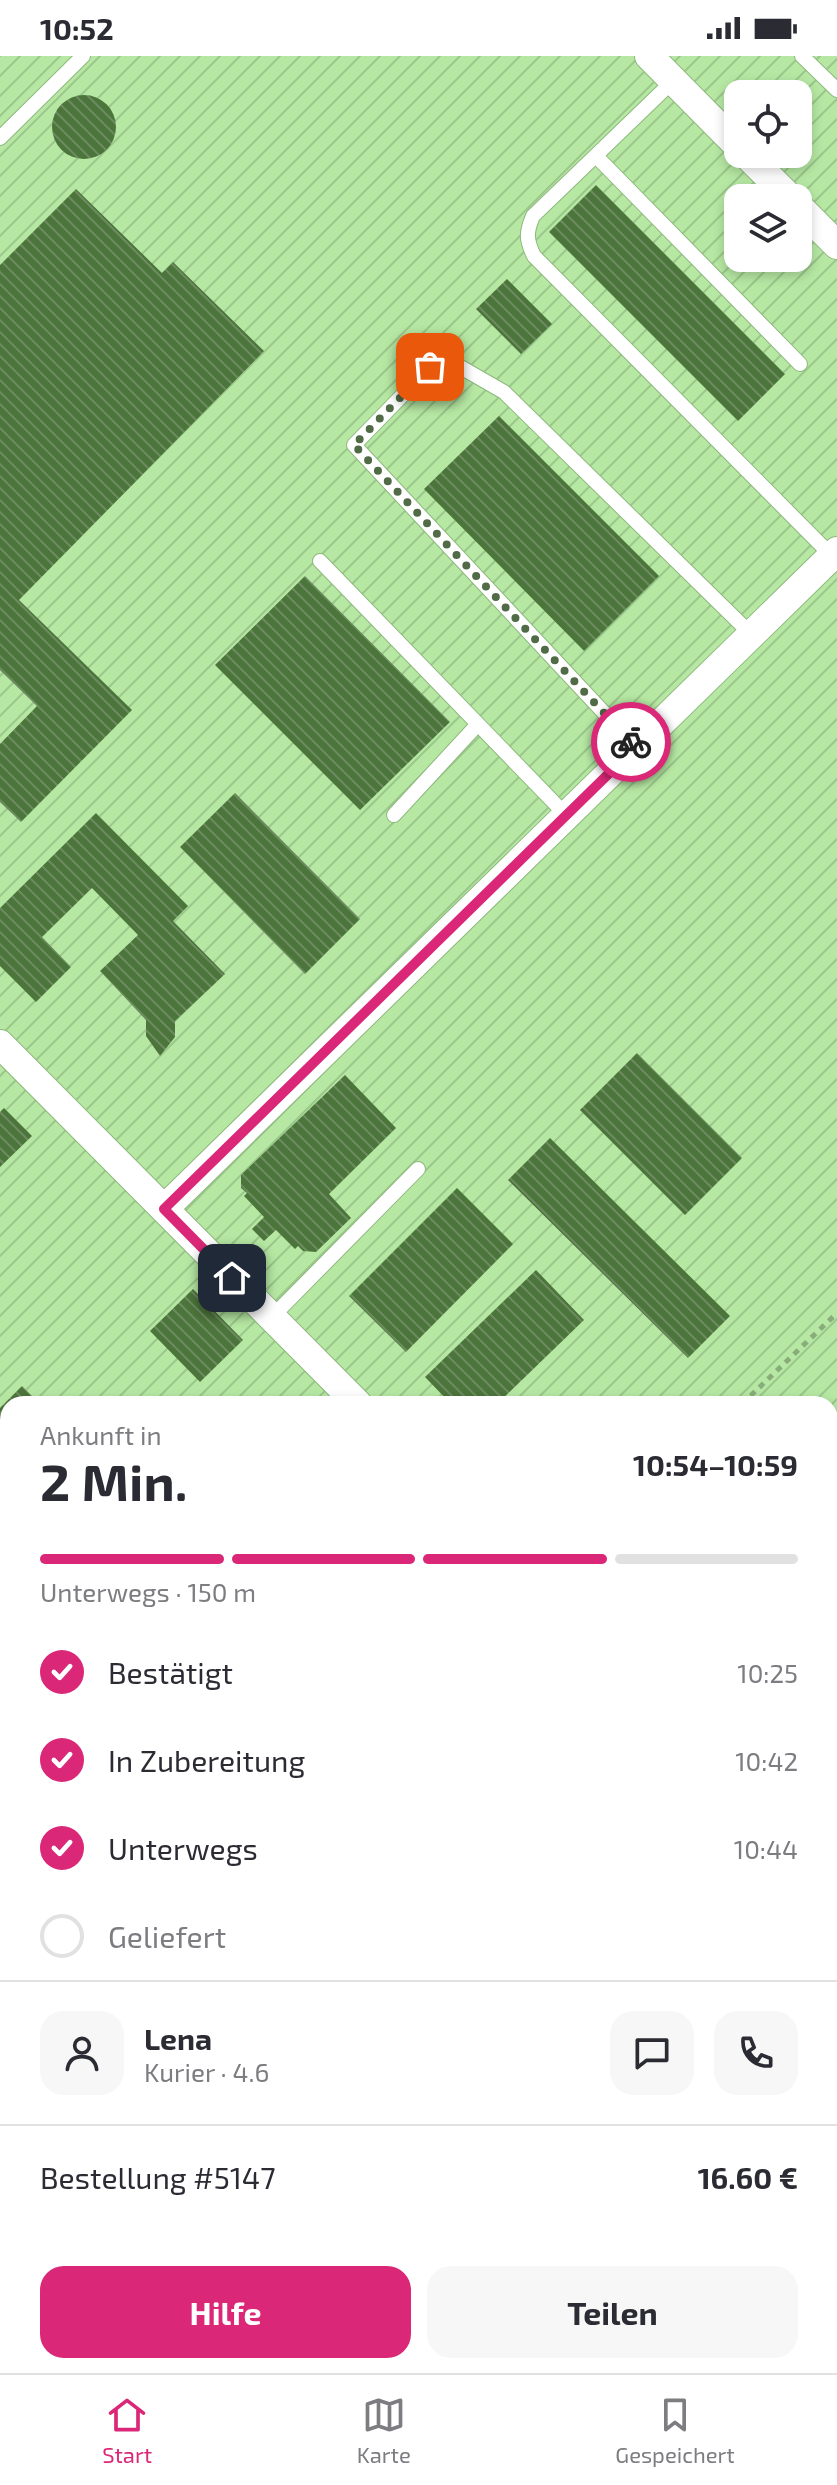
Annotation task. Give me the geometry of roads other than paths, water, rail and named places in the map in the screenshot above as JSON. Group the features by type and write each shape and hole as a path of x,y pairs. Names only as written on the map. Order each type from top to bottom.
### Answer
{"street":[{"path":"649,56 724,132"},
{"path":"760,168 776,184"},
{"path":"812,220 837,245"},
{"path":"164,1209 835,554"},
{"path":"0,1044 350,1396"}],"lane":[{"path":"0,138 83,56"},
{"path":"802,56 837,90"},
{"path":"673,81 533,216 526,232 528,244 534,256 835,554"},
{"path":"596,156 800,364"},
{"path":"636,747 354,445 430,367 457,365 504,392 752,635"},
{"path":"320,561 567,816"},
{"path":"394,815 478,724"},
{"path":"272,1317 418,1169"}]}
